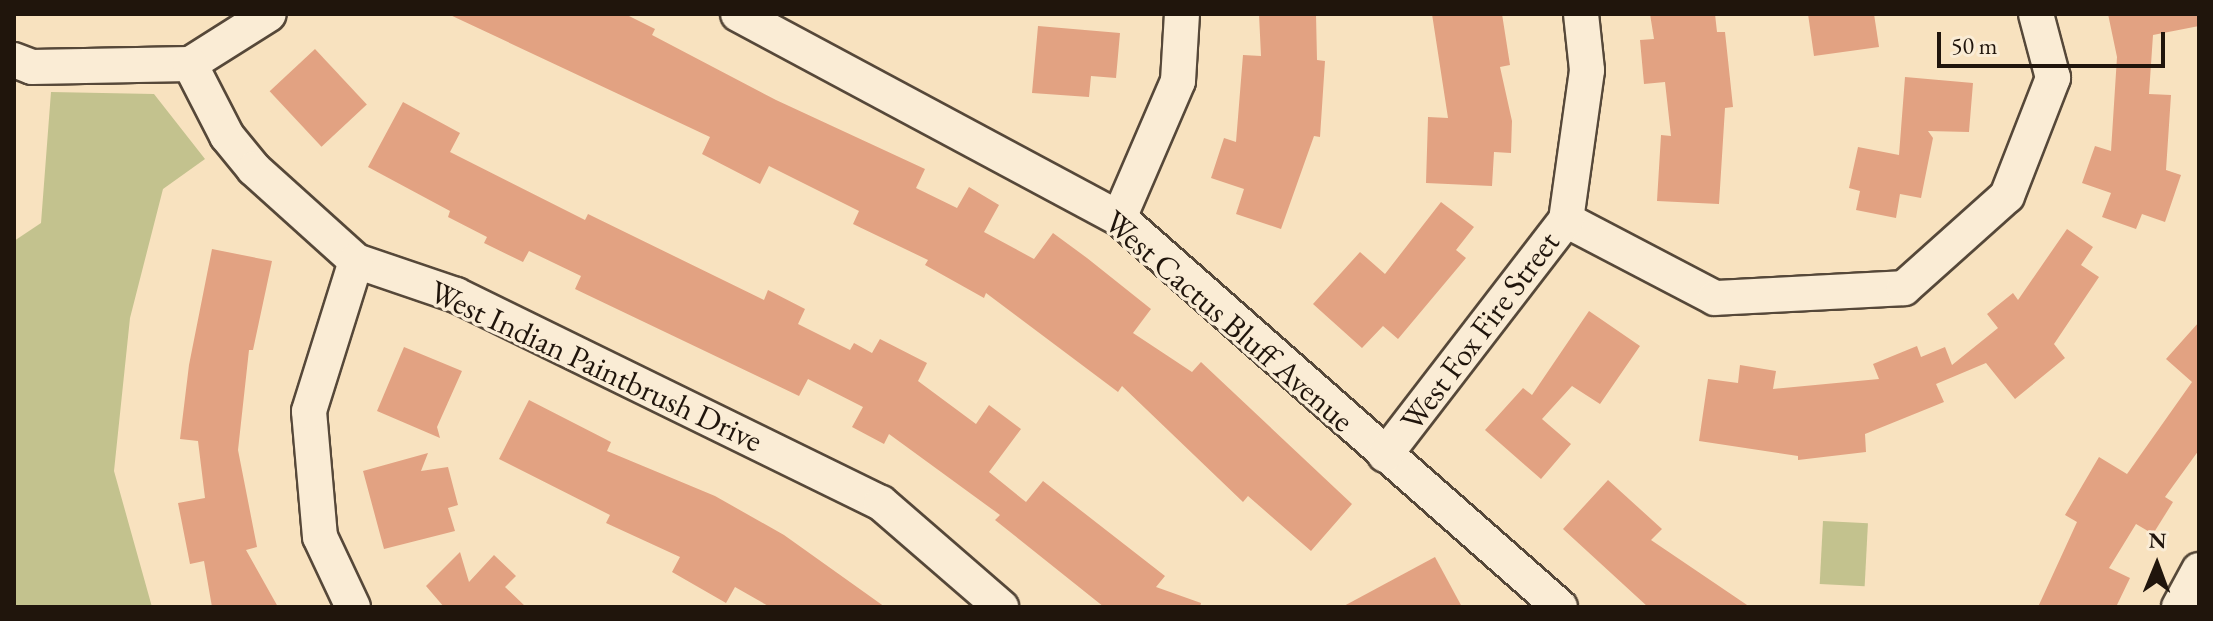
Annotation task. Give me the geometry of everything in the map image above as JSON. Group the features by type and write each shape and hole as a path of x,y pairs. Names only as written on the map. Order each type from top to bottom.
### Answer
{"street":[{"path":"14,60 32,67 190,64 269,14"},
{"path":"1119,218 1178,81 1182,14"},
{"name":"West Fox Fire Street","path":"1385,455 1566,220 1587,70 1581,14"},
{"path":"1566,220 1715,298 1904,288 2007,196 2053,78 2036,14"},
{"name":"West Cactus Bluff Avenue","path":"752,17 1119,218 1551,604"},
{"name":"West Indian Paintbrush Drive","path":"190,64 227,136 254,169 356,261 456,295 881,503 1001,607"},
{"path":"353,607 320,537 309,411 356,261"},
{"path":"2179,607 2199,570"}],"shaded area":[{"path":"51,92 154,94 205,159 163,189 130,318 114,471 152,607 14,607 14,241 41,223"},
{"path":"1823,521 1868,523 1865,586 1820,584"}],"building":[{"path":"448,14 625,14 655,29 652,35 776,100 925,169 916,188 957,208 969,187 999,205 984,232 1034,259 1053,233 1087,258 1151,309 1133,333 1192,372 1201,362 1352,504 1311,551 1248,496 1243,502 1122,386 1118,392 986,293 984,298 925,265 928,260 853,224 859,211 769,166 760,184 702,154 710,137"},
{"path":"1259,14 1316,14 1317,60 1325,61 1320,137 1314,136 1281,229 1236,214 1244,189 1211,178 1224,138 1236,142 1243,55 1261,56"},
{"path":"1432,14 1502,14 1510,65 1500,67 1512,121 1511,153 1494,152 1492,186 1426,183 1428,117 1448,118"},
{"path":"1650,14 1715,14 1717,32 1725,32 1733,107 1725,108 1719,204 1657,201 1661,135 1671,136 1665,82 1644,84 1640,40 1654,39"},
{"path":"1808,14 1874,14 1879,47 1814,56"},
{"path":"2108,14 2199,14 2199,26 2153,35 2149,94 2171,95 2166,170 2181,175 2165,222 2142,214 2136,229 2102,217 2111,193 2082,183 2095,146 2111,151 2117,57"},
{"path":"1038,26 1120,33 1116,78 1091,76 1089,97 1032,93"},
{"path":"315,49 367,105 321,147 270,91"},
{"path":"1905,77 1973,83 1969,132 1928,131 1933,138 1921,198 1900,194 1896,218 1856,210 1860,191 1849,188 1858,147 1899,155"},
{"path":"403,102 460,133 450,152 585,220 588,214 764,300 768,290 805,309 798,324 850,350 854,343 872,353 880,339 927,363 918,381 976,424 989,405 1021,429 989,472 1026,502 1043,481 1165,576 1156,587 1201,603 1200,607 1104,607 995,520 1000,515 889,434 884,444 852,427 863,407 808,379 799,396 575,289 581,276 529,251 523,262 484,243 487,237 448,217 450,211 368,167"},
{"path":"1441,202 1474,227 1456,250 1466,258 1398,339 1383,326 1362,348 1313,304 1360,252 1385,274"},
{"path":"2067,229 2093,247 2081,265 2099,277 2054,344 2065,358 2015,399 1986,363 1936,384 1944,402 1865,434 1866,452 1798,460 1798,456 1699,441 1708,379 1738,383 1740,365 1776,371 1773,389 1879,379 1873,364 1917,346 1921,357 1945,347 1952,365 1998,328 1987,314 2013,293 2018,300"},
{"path":"212,249 272,261 253,350 249,350 238,450 257,547 246,550 278,607 212,607 204,561 190,564 178,503 205,498 198,441 180,439 189,365"},
{"path":"1589,311 1640,346 1600,404 1572,386 1542,419 1571,444 1541,479 1485,430 1523,388 1532,395"},
{"path":"2199,322 2199,450 2165,497 2173,502 2153,534 2136,524 2109,568 2130,578 2116,607 2038,607 2077,522 2065,515 2099,457 2127,474 2192,382 2166,359"},
{"path":"404,347 462,371 437,427 440,438 377,411"},
{"path":"529,400 611,442 607,451 715,496 784,535 885,607 770,607 735,587 726,603 672,572 680,557 606,523 610,515 499,459"},
{"path":"428,453 421,471 448,467 458,505 448,508 455,531 384,549 363,471"},
{"path":"1608,480 1662,529 1651,540 1750,607 1648,607 1563,529"},
{"path":"460,552 469,582 494,555 516,576 505,587 526,607 444,607 426,586"},
{"path":"1435,557 1462,607 1342,607"}]}
